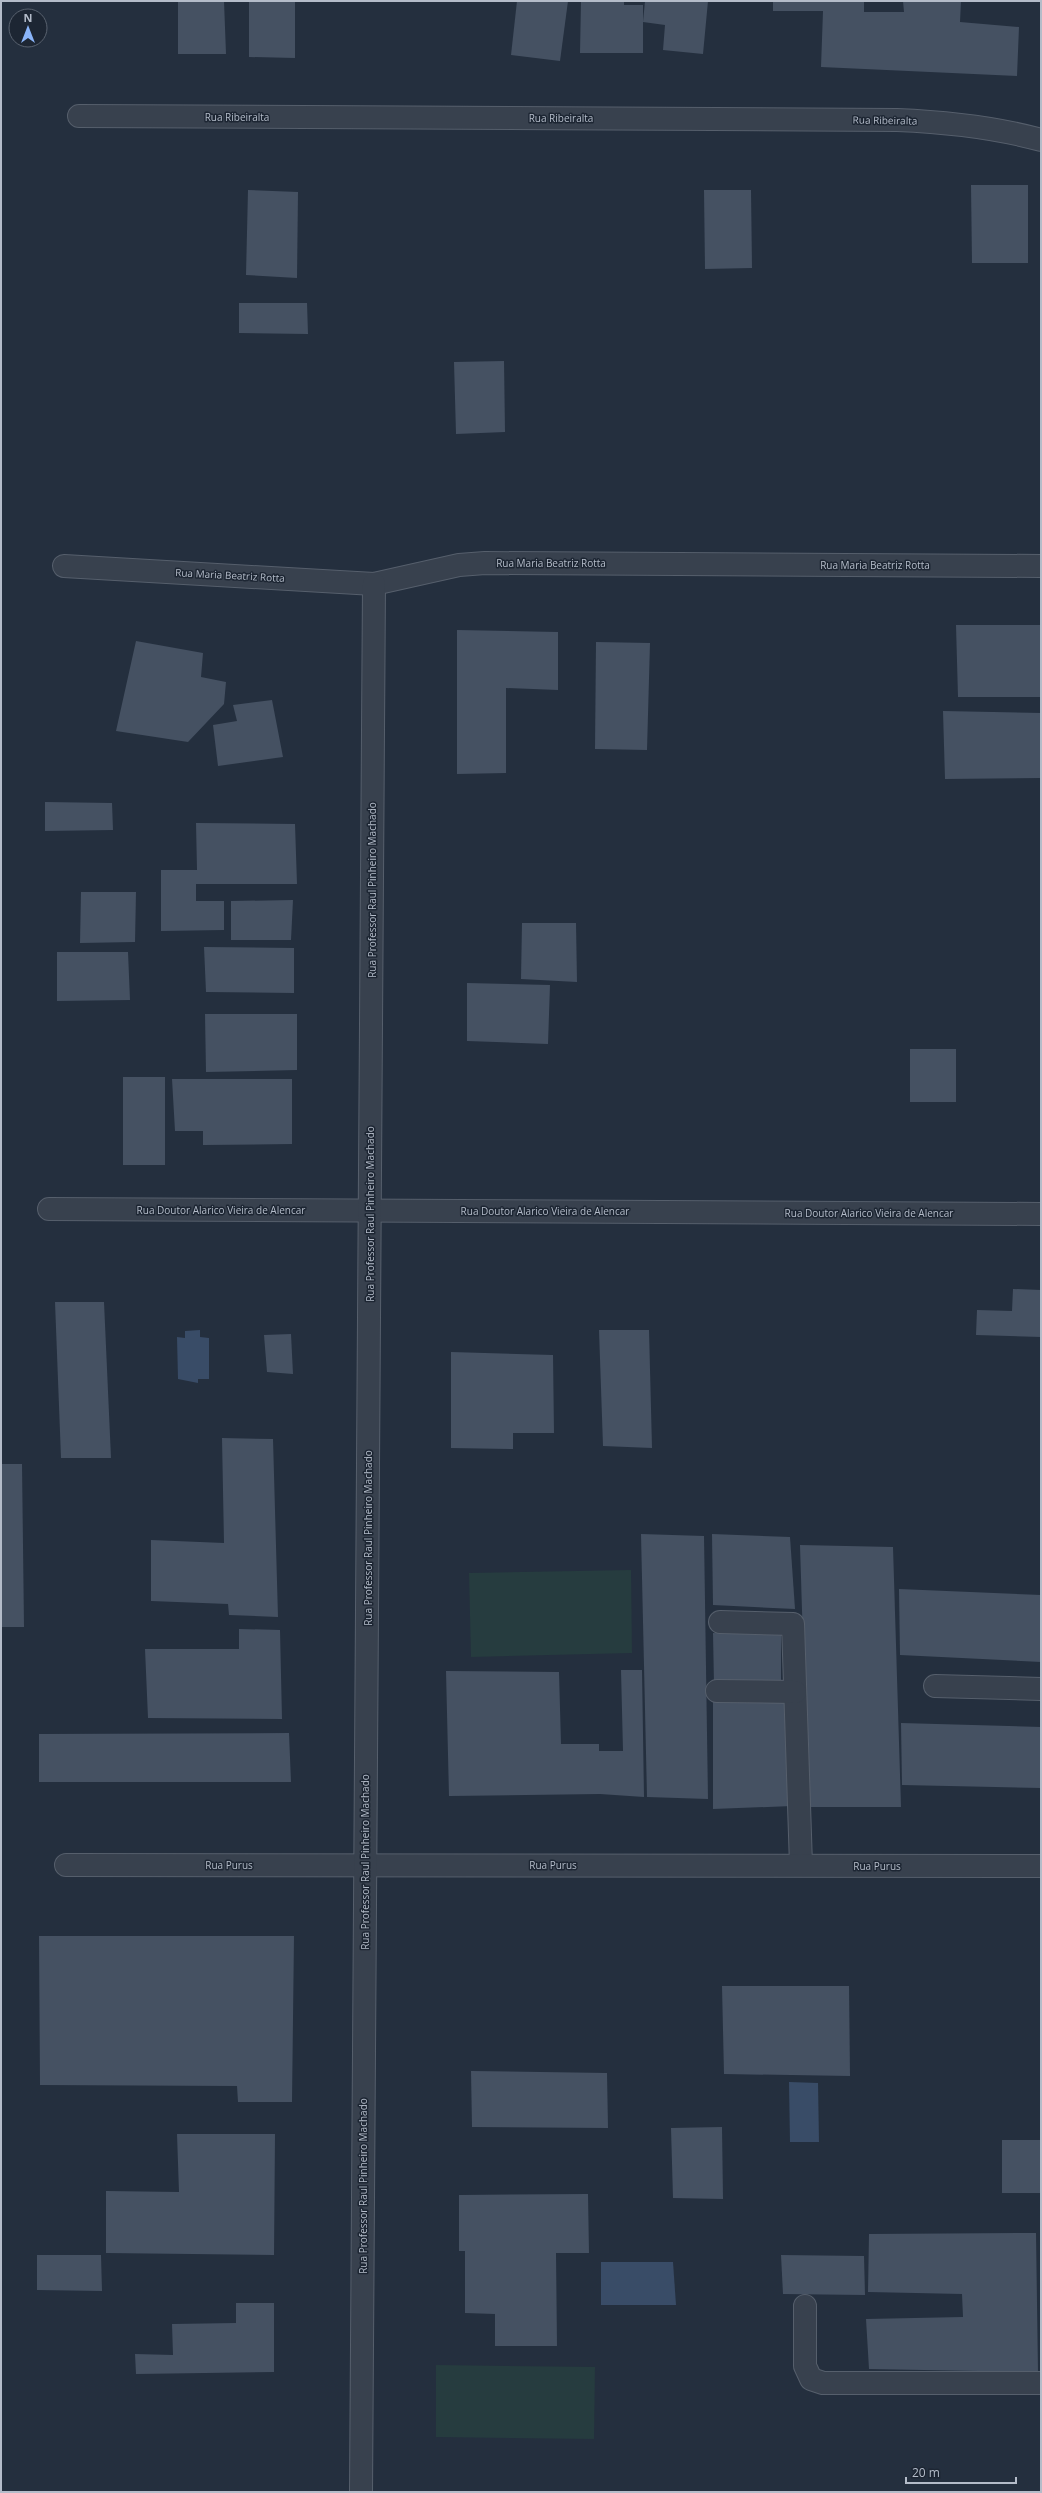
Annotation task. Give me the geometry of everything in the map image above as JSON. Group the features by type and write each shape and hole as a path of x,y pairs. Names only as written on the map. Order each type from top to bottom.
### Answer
{"street":[{"name":"Rua Ribeiralta","path":"79,116 938,121 981,127 1041,140"},
{"name":"Rua Maria Beatriz Rotta","path":"64,566 374,584 459,565 485,563 1041,566"},
{"name":"Rua Professor Raul Pinheiro Machado","path":"361,2492 374,584"},
{"name":"Rua Doutor Alarico Vieira de Alencar","path":"49,1209 1041,1214"},
{"path":"720,1622 793,1624 801,1865"},
{"path":"935,1686 1041,1689"},
{"path":"717,1691 795,1692"},
{"name":"Rua Purus","path":"66,1865 1041,1866"},
{"path":"805,2306 805,2366 811,2379 823,2383 1041,2382"}],"green space":[{"path":"631,1570 632,1653 471,1657 469,1573"},
{"path":"436,2365 595,2367 594,2439 436,2437"}],"water":[{"path":"200,1330 200,1337 209,1338 209,1379 198,1379 198,1383 178,1379 177,1337 185,1338 185,1331"},
{"path":"789,2082 818,2083 819,2142 790,2142"},
{"path":"601,2262 673,2262 676,2305 601,2305"}],"building":[{"path":"178,1 224,1 226,54 178,54"},
{"path":"249,1 295,1 295,58 249,57"},
{"path":"517,1 568,1 560,61 511,55"},
{"path":"581,1 624,1 624,5 643,5 643,53 580,53"},
{"path":"645,1 708,1 703,54 663,50 665,25 643,22"},
{"path":"773,1 864,1 864,12 904,12 903,1 961,1 960,22 1019,27 1017,76 821,67 823,11 773,11"},
{"path":"971,185 1028,185 1028,263 972,263"},
{"path":"248,190 298,192 297,278 246,275"},
{"path":"704,190 751,190 752,268 705,269"},
{"path":"239,303 307,303 308,334 239,333"},
{"path":"504,361 505,432 456,434 454,362"},
{"path":"956,625 1041,625 1041,697 958,697"},
{"path":"457,630 558,632 558,690 506,688 506,773 457,774"},
{"path":"136,641 203,653 201,677 226,682 224,704 188,742 116,731"},
{"path":"596,642 650,643 647,750 595,749"},
{"path":"272,700 283,757 218,766 213,725 237,721 233,705"},
{"path":"943,711 1041,713 1041,778 945,779"},
{"path":"45,802 112,803 113,830 45,831"},
{"path":"196,823 295,824 297,884 196,884 196,901 224,901 224,930 161,931 161,870 197,870"},
{"path":"81,892 136,892 135,942 80,943"},
{"path":"293,900 291,940 231,940 231,901"},
{"path":"522,923 576,923 577,982 521,979"},
{"path":"204,947 294,948 294,993 206,992"},
{"path":"57,952 128,952 130,1000 57,1001"},
{"path":"467,983 550,985 548,1044 467,1041"},
{"path":"205,1014 297,1014 297,1070 206,1072"},
{"path":"910,1049 956,1049 956,1102 910,1102"},
{"path":"123,1077 165,1077 165,1165 123,1165"},
{"path":"172,1079 292,1079 292,1144 203,1145 203,1131 175,1131"},
{"path":"1013,1289 1041,1290 1041,1337 976,1335 977,1310 1012,1311"},
{"path":"55,1302 104,1302 111,1458 61,1458"},
{"path":"599,1330 649,1330 652,1448 603,1446"},
{"path":"291,1334 293,1374 267,1372 264,1335"},
{"path":"451,1352 553,1355 554,1433 513,1433 513,1449 451,1448"},
{"path":"222,1438 273,1439 278,1617 229,1615 228,1604 151,1601 151,1540 224,1543"},
{"path":"1,1464 22,1464 24,1627 1,1627"},
{"path":"641,1534 704,1536 708,1799 647,1797"},
{"path":"712,1534 790,1537 795,1609 713,1605"},
{"path":"800,1545 893,1547 901,1807 808,1807"},
{"path":"899,1589 1041,1595 1041,1662 900,1655"},
{"path":"239,1629 280,1630 282,1719 148,1718 145,1649 239,1649"},
{"path":"713,1633 781,1635 781,1684 714,1685"},
{"path":"621,1670 642,1670 644,1797 600,1794 449,1796 446,1671 559,1672 561,1744 599,1744 599,1751 623,1751"},
{"path":"713,1699 788,1700 792,1806 713,1809"},
{"path":"901,1723 1041,1727 1041,1788 902,1785"},
{"path":"289,1733 291,1782 39,1782 39,1734"},
{"path":"39,1936 294,1936 292,2102 238,2102 237,2086 40,2085"},
{"path":"722,1986 849,1986 850,2076 724,2074"},
{"path":"471,2071 607,2073 608,2128 472,2127"},
{"path":"722,2127 723,2199 673,2198 671,2128"},
{"path":"177,2134 275,2134 274,2255 106,2253 106,2191 179,2192"},
{"path":"1002,2140 1041,2140 1041,2193 1002,2193"},
{"path":"588,2194 589,2253 556,2253 557,2346 495,2346 495,2314 465,2313 465,2251 459,2251 459,2195"},
{"path":"1036,2233 1038,2372 869,2369 866,2319 963,2317 962,2294 868,2292 869,2234"},
{"path":"37,2255 101,2255 102,2291 37,2290"},
{"path":"781,2255 864,2256 865,2295 783,2294"},
{"path":"236,2303 274,2303 274,2372 136,2374 135,2354 173,2355 172,2324 236,2323"}]}
